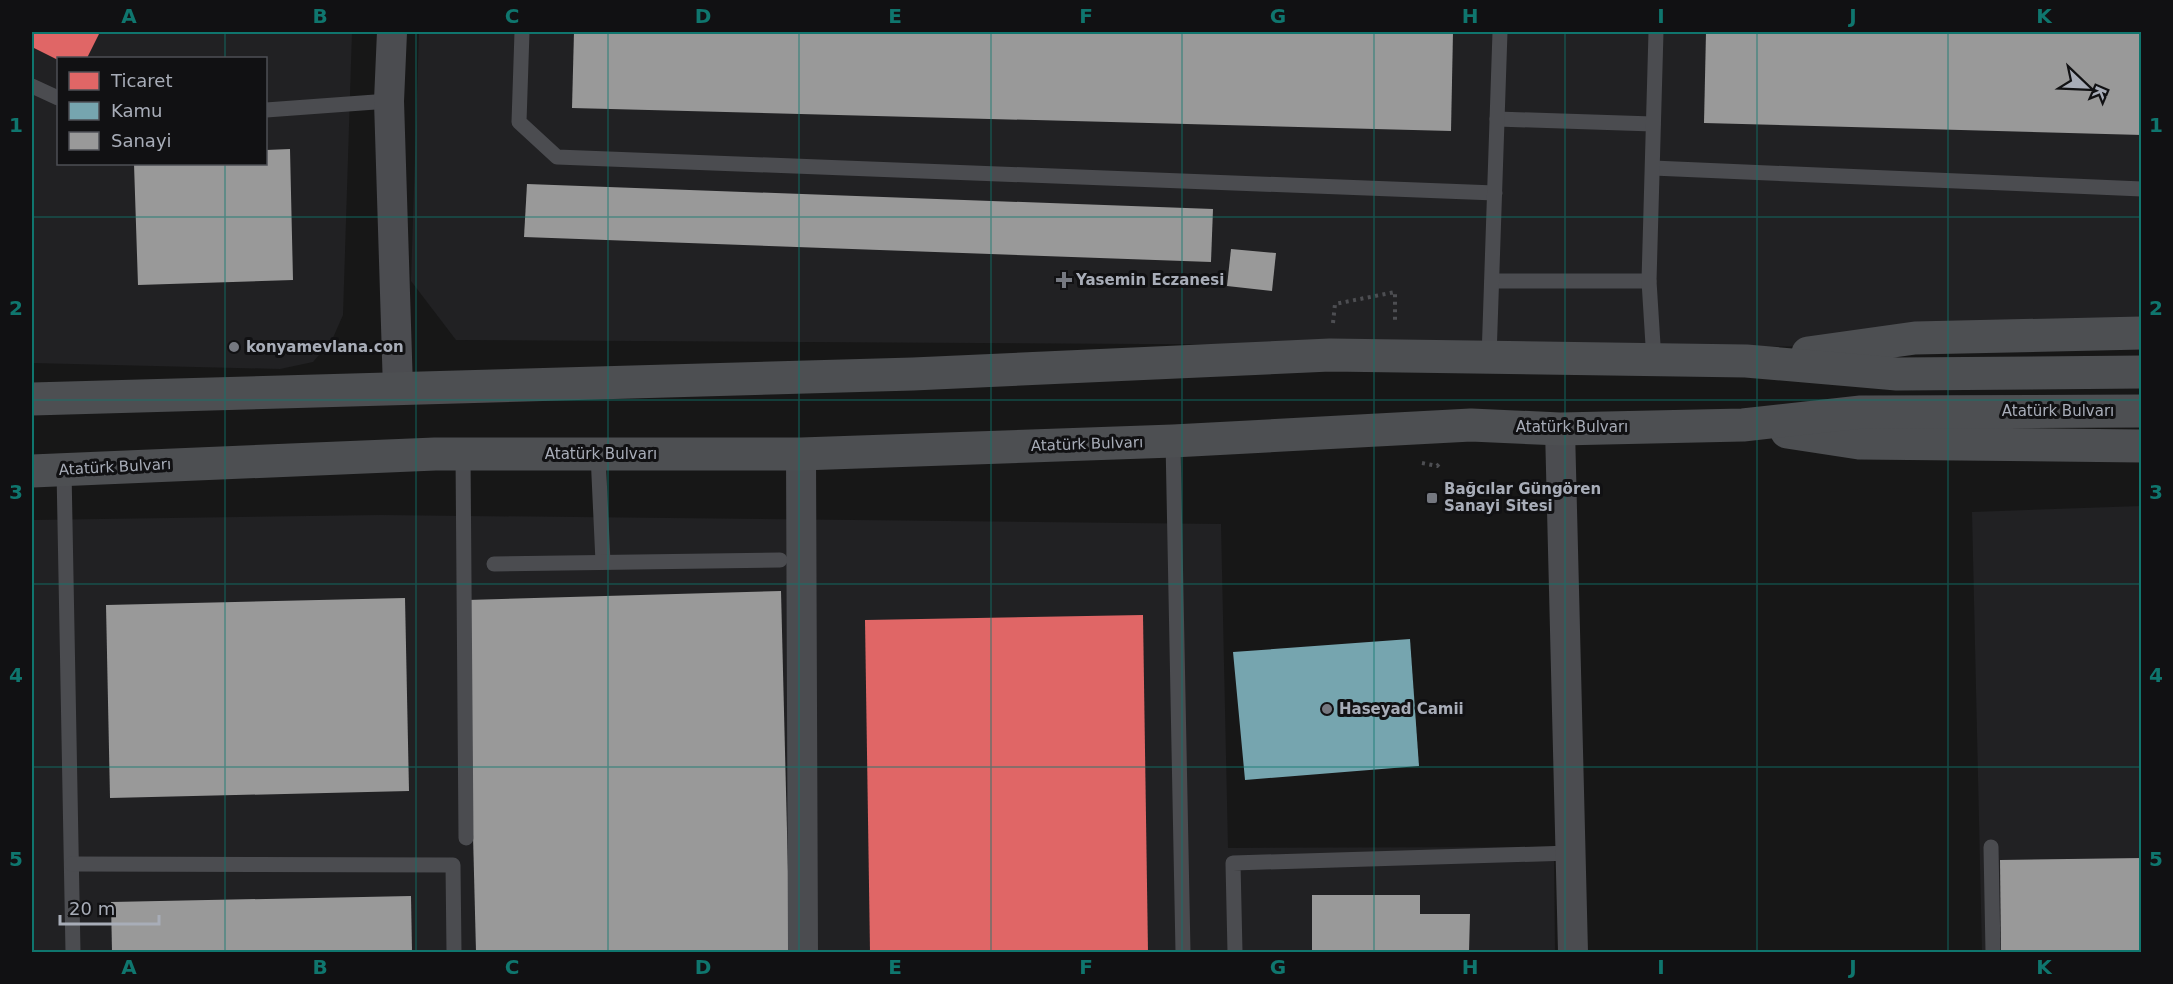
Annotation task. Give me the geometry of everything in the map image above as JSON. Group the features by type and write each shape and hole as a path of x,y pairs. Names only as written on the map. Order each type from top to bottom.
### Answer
{"main road":[{"path":"1746,361 1915,338 2142,333"},
{"path":"32,399 913,374 1330,355 1746,361 1897,374 2142,372"},
{"name":"Atatürk Bulvarı","path":"32,471 463,454 801,454 1173,441 1471,426 1560,429 1743,425 1861,412 2142,411"},
{"path":"1743,425 1859,443 2142,446"}],"street":[{"path":"392,32 389,101 398,389"},
{"path":"1560,429 1573,952"},
{"path":"801,454 802,952"}],"lane":[{"path":"522,32 519,122 557,157 1495,193"},
{"path":"1489,358 1500,32"},
{"path":"1654,361 1649,281 1656,32"},
{"path":"32,86 57,98"},
{"path":"267,110 389,101"},
{"path":"1497,119 1653,124"},
{"path":"1653,168 2142,189"},
{"path":"1492,281 1649,281"},
{"path":"1173,441 1183,952"},
{"path":"463,454 466,838"},
{"path":"598,454 603,562"},
{"path":"64,470 73,952"},
{"path":"494,564 780,560"},
{"path":"1991,847 1994,952"},
{"path":"1235,952 1233,863 1571,853"},
{"path":"72,864 453,865 454,952"}],"path":[{"path":"1335,304 1395,292"}],"shaded area":[{"path":"32,32 352,32 343,315 332,340 313,362 280,369 32,363"},
{"path":"419,32 2141,32 2141,345 1691,347 456,340 411,281"},
{"path":"2141,506 2141,952 1982,952 1972,512"},
{"path":"381,515 1221,524 1228,848 1554,847 1555,952 32,952 32,520"}],"building: Ticaret":[{"path":"32,32 100,32 88,57 57,57 57,60 32,47"},
{"path":"1143,615 1148,952 870,952 865,620"}],"building: Kamu":[{"name":"Haseyad Camii","path":"1410,639 1419,766 1245,780 1233,652"}],"building: Sanayi":[{"path":"574,32 1453,32 1451,131 572,108"},
{"path":"1706,32 2142,32 2142,135 1704,123"},
{"path":"290,149 293,280 138,285 134,165 267,165 267,150"},
{"path":"527,184 1213,209 1211,262 524,237"},
{"path":"1231,249 1276,253 1272,291 1227,286"},
{"path":"781,591 790,952 476,952 467,600"},
{"path":"405,598 409,791 110,798 106,605"},
{"path":"2142,858 2142,952 2001,952 2000,860"},
{"path":"1312,895 1420,895 1420,914 1470,914 1469,952 1312,952"},
{"path":"411,896 412,952 112,952 111,902"}],"place":[{"name":"Yasemin Eczanesi","path":"1064,280"},
{"name":"konyamevlana.con","path":"234,347"},
{"name":"Bağcılar Güngören Sanayi Sitesi","path":"1432,498"},
{"name":"Haseyad Camii","path":"1327,709"}]}
